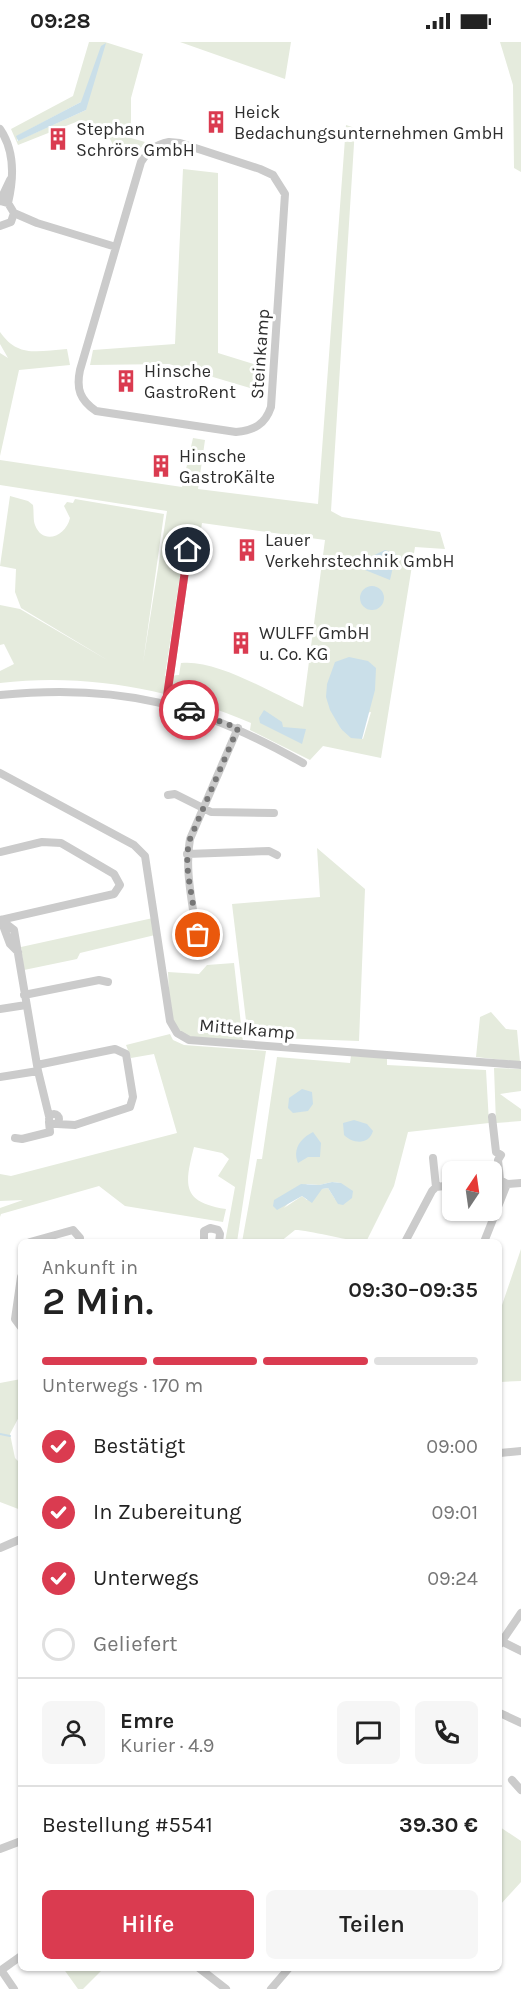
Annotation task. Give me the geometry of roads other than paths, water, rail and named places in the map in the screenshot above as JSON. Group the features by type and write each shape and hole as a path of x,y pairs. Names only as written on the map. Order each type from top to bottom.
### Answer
{"street":[{"path":"0,129 6,139 10,154 12,176 3,202 14,213 37,223 116,247"},
{"name":"Steinkamp","path":"180,143 273,175 280,183 286,204 274,378 271,407 261,425 236,432 96,411 86,404 78,387 80,369 116,247 141,162 149,150 158,144 180,143"},
{"path":"11,222 14,213"},
{"path":"0,227 11,222 37,223"},
{"path":"166,703 188,550"},
{"path":"0,695 80,691 166,703 238,728 303,763"},
{"path":"198,928 195,923 187,854 190,839 238,728"},
{"name":"Mittelkamp","path":"0,773 135,845 146,856 170,1021 177,1033 189,1040 521,1065"},
{"path":"168,795 175,794 211,812 274,813"},
{"path":"0,852 42,843 61,843 114,873 120,885 114,894 0,919 10,945 18,952 37,1068 52,1121 50,1132 22,1139 15,1138"},
{"path":"187,854 269,851 277,855"},
{"path":"24,994 99,980 108,982"},
{"path":"0,1009 26,1005"},
{"path":"0,1077 115,1049 126,1054 133,1096 130,1107 75,1125 52,1121"},
{"path":"492,1117 496,1152 501,1155 498,1161"},
{"path":"433,1158 436,1187"},
{"path":"502,1182 521,1183"},
{"path":"407,1239 432,1191 436,1187 442,1186"},
{"path":"485,1239 490,1221"},
{"path":"204,1239 204,1232 210,1228 218,1230 219,1239"},
{"path":"41,1239 73,1230 80,1239"},
{"path":"18,1298 15,1319 18,1323"},
{"path":"502,1452 521,1451"},
{"path":"0,1548 18,1540"},
{"path":"502,1639 521,1613"},
{"path":"502,1643 521,1651"},
{"path":"502,1714 521,1723"},
{"path":"512,1780 521,1790"},
{"path":"0,1849 18,1842"},
{"path":"14,1989 1,1971 18,1958"},
{"path":"203,1971 226,1989"},
{"path":"271,1989 286,1971"}],"water":[{"path":"106,43 86,110 18,141 16,136 81,102 101,46"},
{"path":"385,550 396,554 390,580 365,570 370,557"},
{"path":"372,586 380,590 384,598 380,606 372,610 364,606 360,598 364,590"},
{"path":"349,657 368,661 376,668 375,690 362,739 351,738 341,729 330,710 326,697 327,684 335,662"},
{"path":"264,710 282,722 283,727 306,729 302,744 260,723 259,718"},
{"path":"302,1089 312,1092 313,1104 308,1111 293,1113 288,1108 289,1098"},
{"path":"354,1120 367,1124 373,1131 368,1139 360,1142 344,1135 343,1123"},
{"path":"313,1132 321,1143 320,1157 308,1157 298,1163 297,1149 305,1137"},
{"path":"332,1182 341,1183 353,1191 352,1198 343,1205 338,1204 328,1188 322,1189 312,1203 302,1196 277,1210 273,1206 274,1200 301,1184 319,1185"}],"waterway":[{"path":"0,1434 10,1436"}],"place":[{"name":"Heick Bedachungsunternehmen GmbH","path":"216,122"},
{"name":"Stephan Schrörs GmbH","path":"58,139"},
{"name":"Hinsche GastroRent","path":"126,381"},
{"name":"Hinsche GastroKälte","path":"161,466"},
{"name":"Lauer Verkehrstechnik GmbH","path":"247,550"},
{"name":"WULFF GmbH u. Co. KG","path":"241,643"}]}
